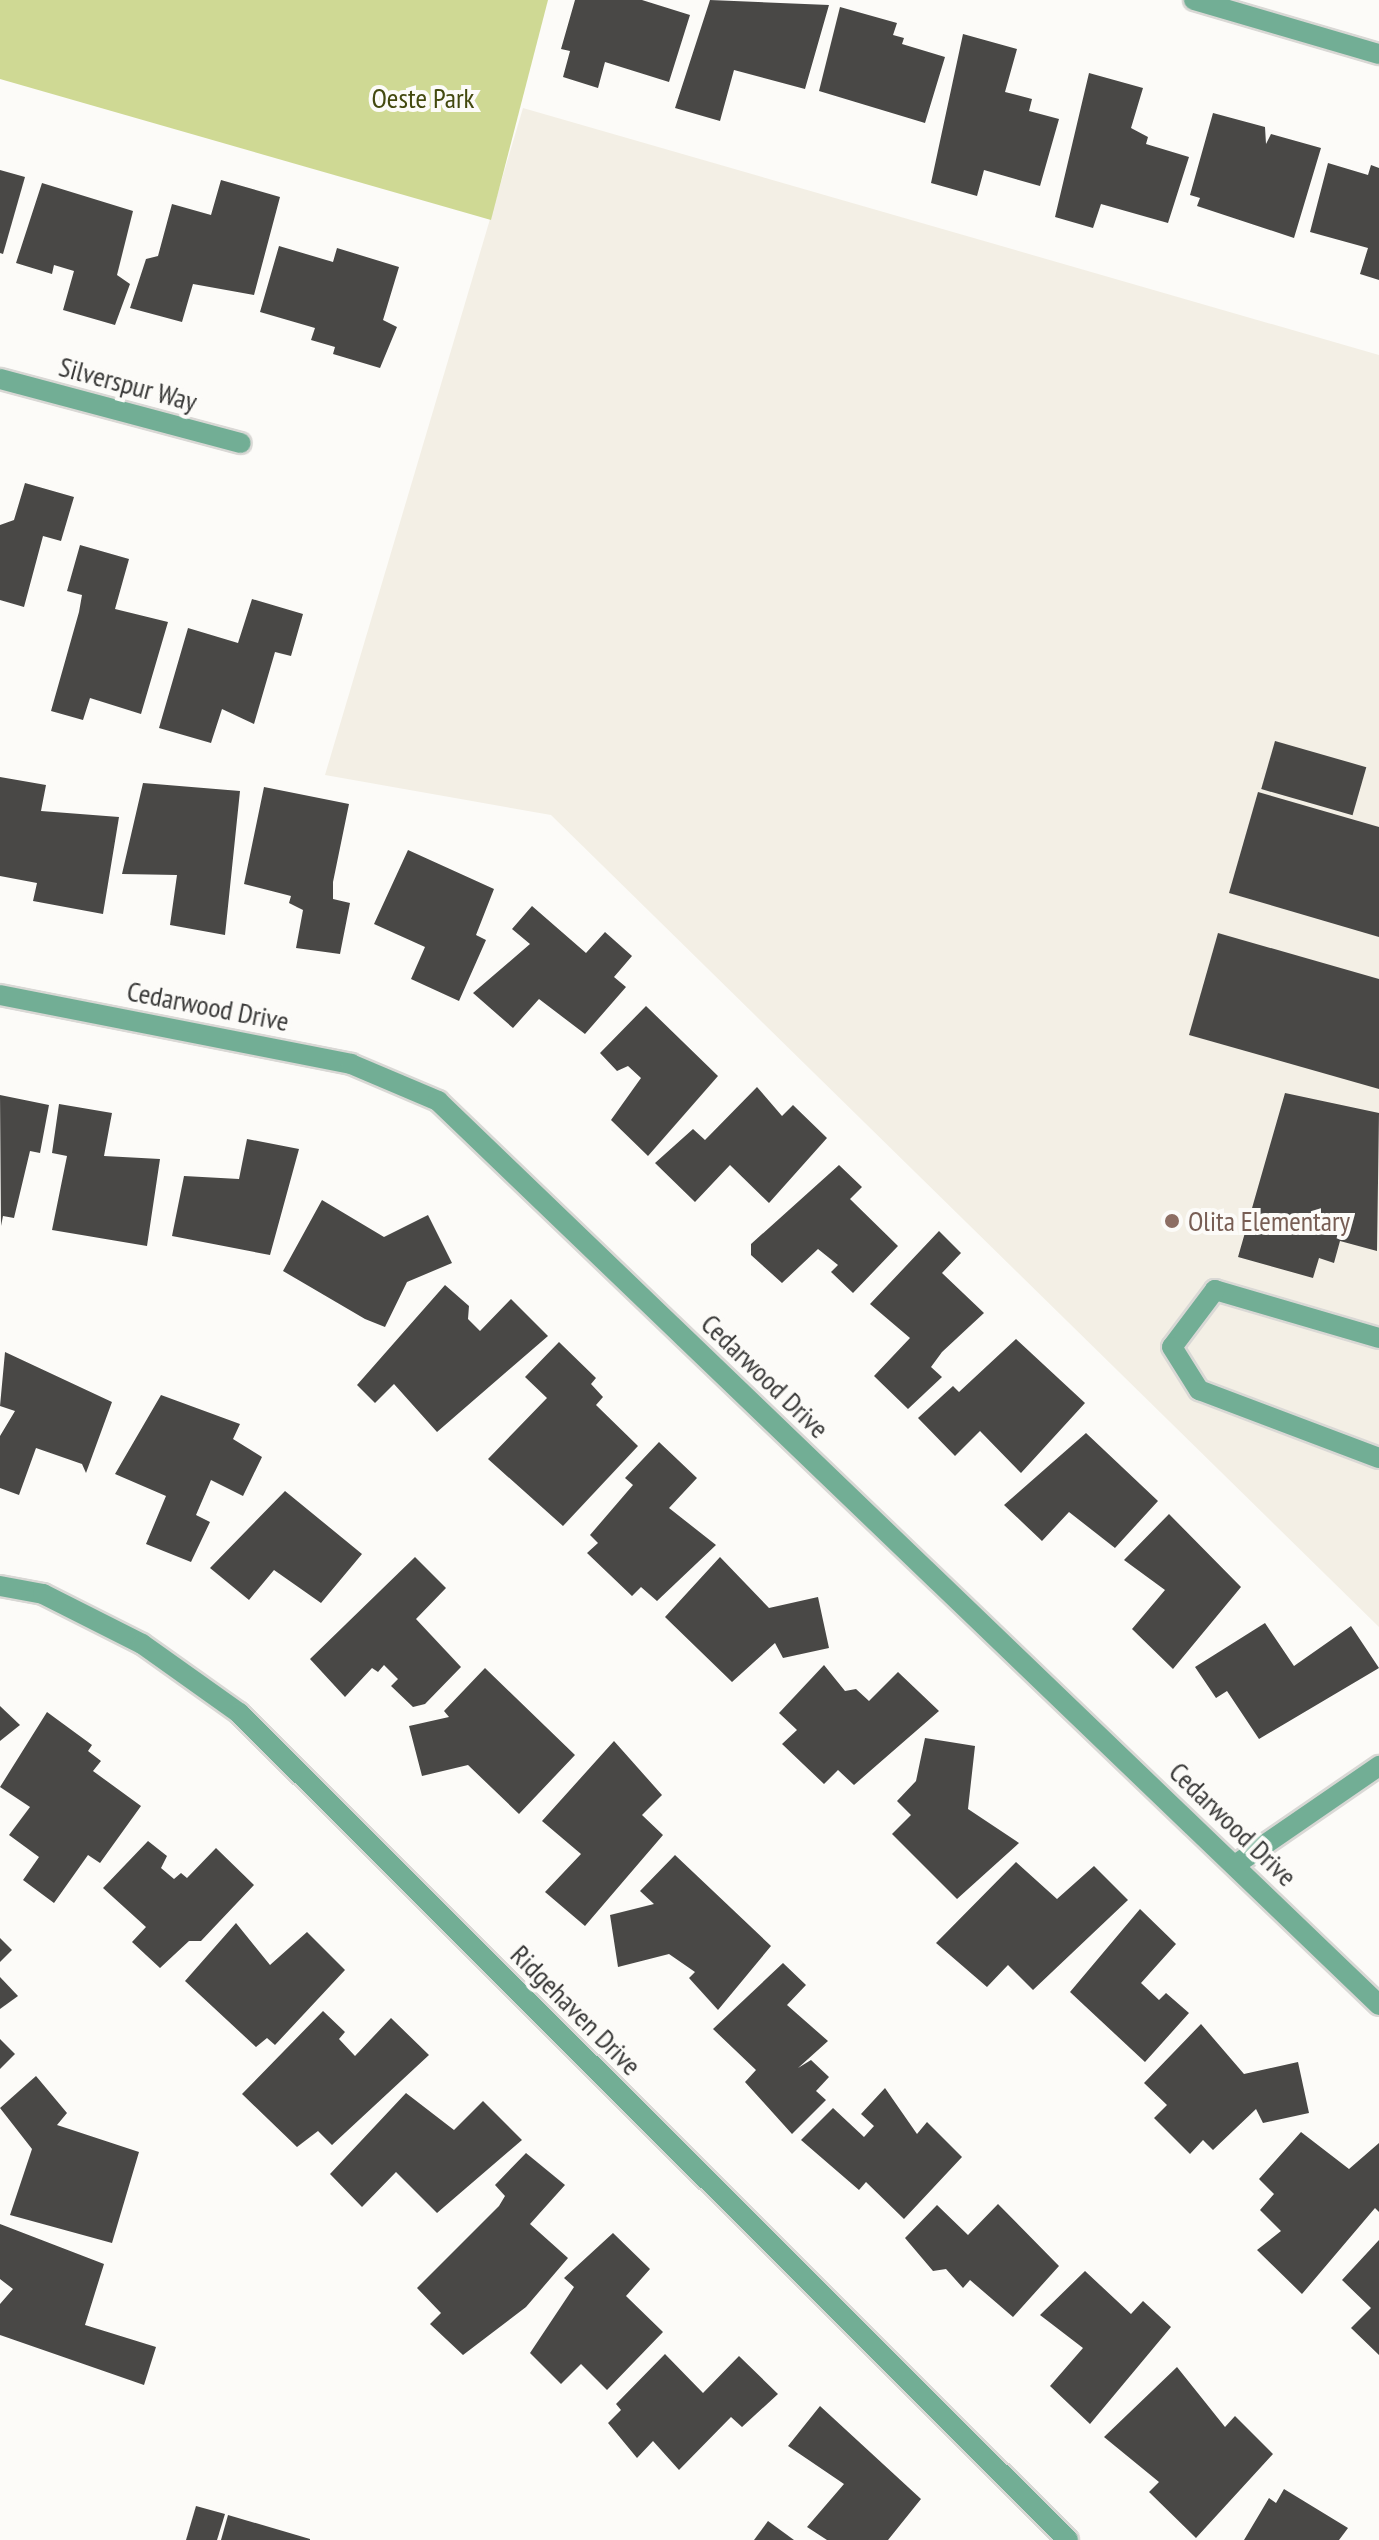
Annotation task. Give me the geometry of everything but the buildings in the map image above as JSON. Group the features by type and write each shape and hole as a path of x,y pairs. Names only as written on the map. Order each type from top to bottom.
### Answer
{"street":[{"path":"1194,0 1379,54"},
{"name":"Silverspur Way","path":"0,379 241,443"},
{"name":"Cedarwood Drive","path":"0,995 351,1064 438,1101 1379,2005"},
{"path":"1379,1338 1215,1290 1172,1347 1199,1390 1379,1458"},
{"name":"Ridgehaven Drive","path":"0,1586 43,1594 142,1644 239,1713 1063,2539"},
{"path":"1235,1865 1379,1766"}],"shaded area":[{"name":"Olita Elementary","path":"523,108 1379,355 1379,1627 551,815 325,775"}],"green space":[{"name":"Oeste Park","path":"0,0 548,0 491,220 0,79"}],"place":[{"name":"Olita Elementary","path":"1172,1221"}]}
